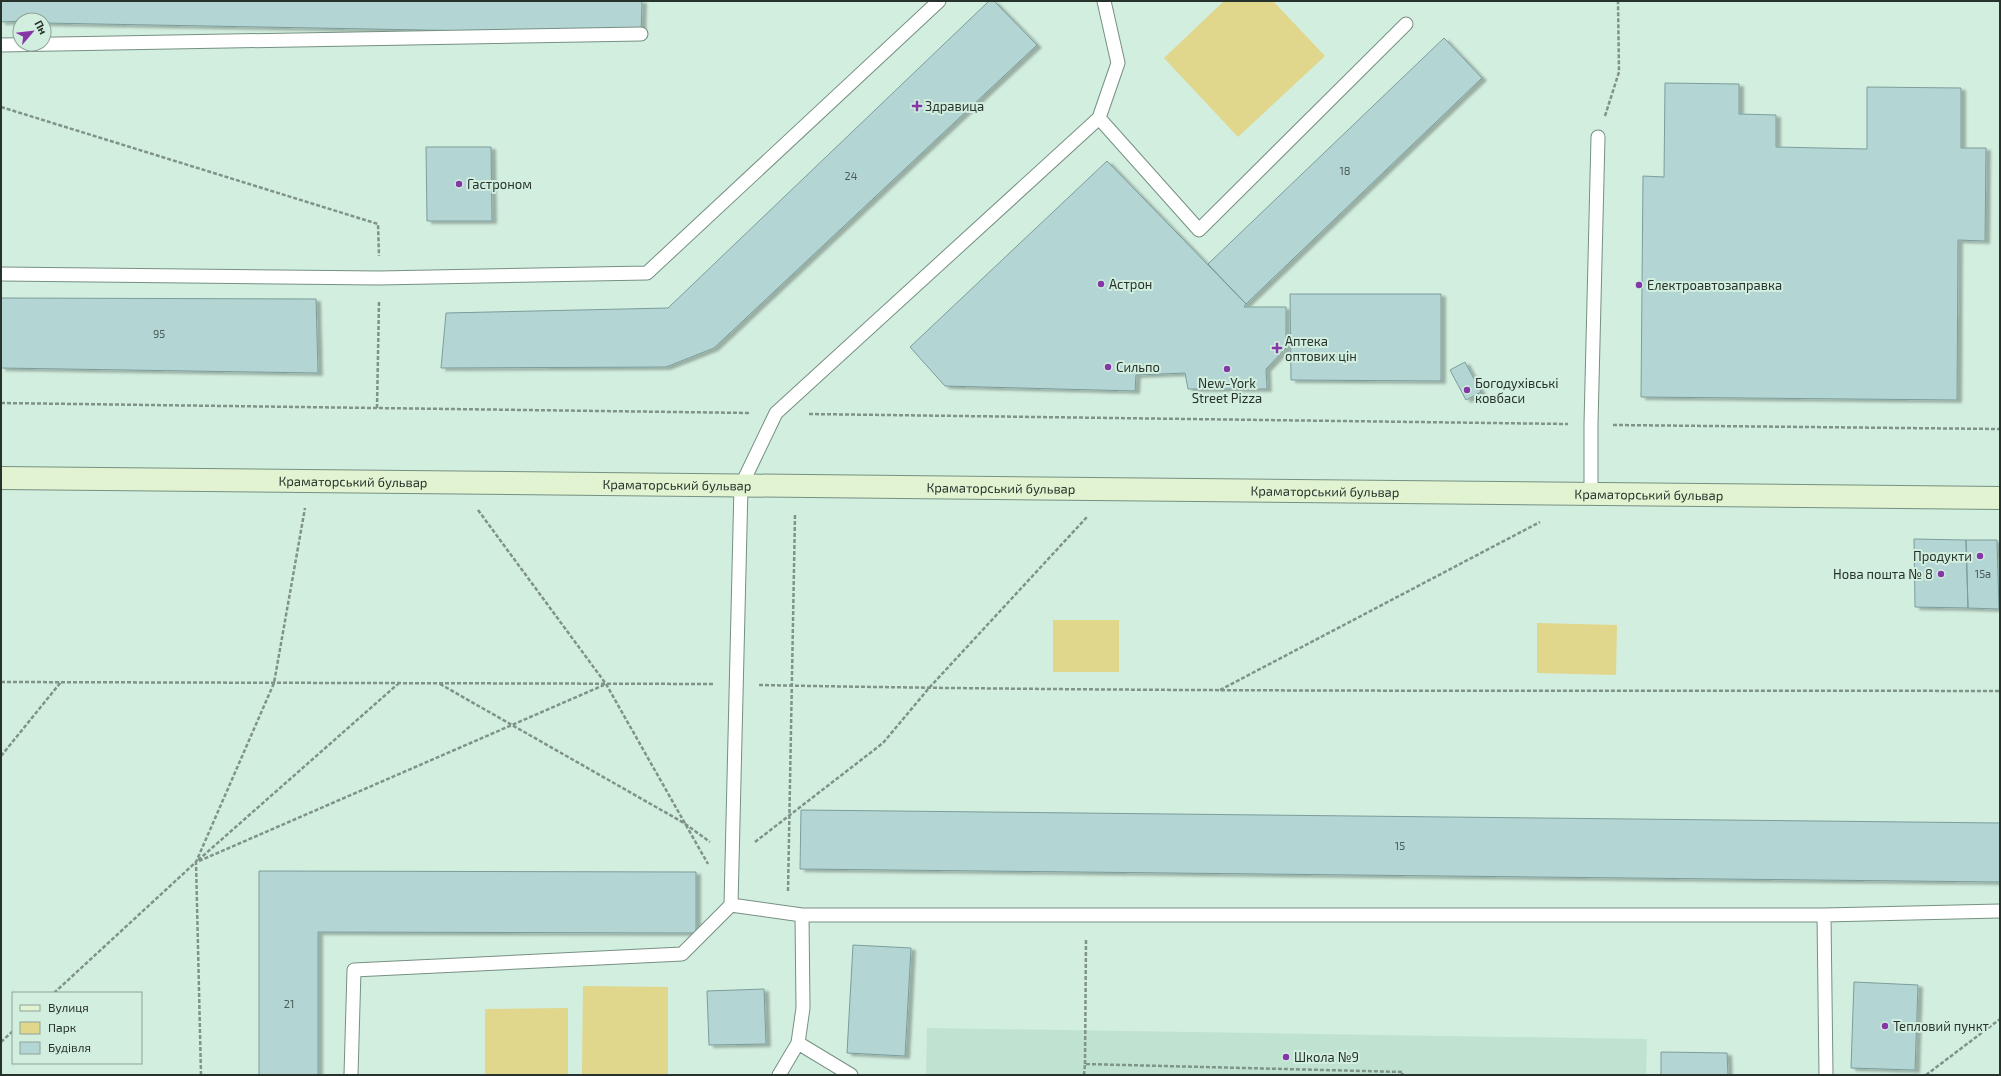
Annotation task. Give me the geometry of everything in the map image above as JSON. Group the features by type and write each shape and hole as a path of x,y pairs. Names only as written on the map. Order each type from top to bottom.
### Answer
{"street":[{"name":"Краматорський бульвар","path":"1,478 2000,498"}],"lane":[{"path":"1,274 379,278 647,273 939,1"},
{"path":"351,1075 354,970 682,954 732,904 741,486 776,414 1099,118 1118,63 1104,1"},
{"path":"1099,118 1199,230 1406,24"},
{"path":"1,45 641,34"},
{"path":"1591,495 1591,424 1598,137"},
{"path":"732,904 802,915 1824,915 2000,911"},
{"path":"779,1075 798,1043 803,1008 802,915"},
{"path":"1824,915 1826,1075"},
{"path":"798,1043 851,1075"}],"path":[{"path":"1598,137 1619,72 1618,1"},
{"path":"1,106 378,224 379,278 377,408"},
{"path":"1,403 2000,429"},
{"path":"201,1075 196,862 274,683 310,482"},
{"path":"458,483 606,684 684,823 732,904"},
{"path":"438,684 684,823 733,860 883,743 929,688 1112,490"},
{"path":"788,913 795,513"},
{"path":"1219,690 1542,520"},
{"path":"1,682 606,684 1219,690 2000,690"},
{"path":"1,756 61,682"},
{"path":"55,992 196,862 398,684"},
{"path":"196,862 606,684"},
{"path":"1084,1075 1086,915"},
{"path":"1926,1075 2000,1019"},
{"path":"1,1042 12,1032"},
{"path":"1085,1064 1402,1072 1402,1075"}],"shaded area":[{"name":"Школа №9","path":"927,1028 1647,1039 1646,1075 926,1075"}],"green space":[{"path":"1224,1 1273,1 1325,56 1238,137 1164,58"},
{"path":"1053,620 1119,620 1119,672 1053,672"},
{"path":"1537,623 1617,625 1616,675 1537,673"},
{"path":"583,986 668,987 668,1075 582,1075"},
{"path":"568,1008 568,1075 485,1075 485,1009"}],"building":[{"path":"1,1 642,1 641,34 52,23 52,12 12,12 12,21 1,22"},
{"path":"989,1 994,1 1037,45 714,348 666,367 441,368 446,313 668,308"},
{"path":"1444,38 1482,78 1246,304 1208,264"},
{"path":"1665,83 1739,84 1739,114 1776,115 1776,147 1867,149 1867,87 1961,88 1961,148 1986,148 1985,241 1958,240 1957,400 1641,397 1643,176 1664,177"},
{"name":"Гастроном","path":"426,147 491,147 492,221 427,221"},
{"name":"Астрон","path":"1107,161 1246,304 1244,307 1286,307 1286,348 1266,369 1267,389 1188,389 1185,373 1136,375 1135,391 945,386 910,347"},
{"path":"1290,294 1441,294 1441,381 1291,380"},
{"path":"1,298 316,299 318,373 1,368"},
{"path":"1465,362 1481,392 1466,400 1450,370"},
{"name":"Нова пошта № 8","path":"1914,539 1966,540 1968,608 1915,607"},
{"path":"1966,540 1997,540 1999,609 1968,608"},
{"path":"801,810 2000,823 2000,882 800,869"},
{"path":"259,871 696,872 696,933 318,932 318,1075 259,1075"},
{"path":"853,945 911,948 905,1056 847,1053"},
{"name":"Тепловий пункт","path":"1854,982 1918,985 1915,1070 1851,1068"},
{"path":"764,989 766,1044 709,1045 707,991"},
{"path":"1661,1052 1727,1053 1728,1075 1661,1075"}],"place":[{"name":"Здравица","path":"917,106"},
{"name":"Гастроном","path":"459,184"},
{"name":"Астрон","path":"1101,284"},
{"name":"Електроавтозаправка","path":"1639,285"},
{"name":"Аптека оптових цін","path":"1277,348"},
{"name":"Сильпо","path":"1108,367"},
{"name":"New-York Street Pizza","path":"1227,369"},
{"name":"Богодухівські ковбаси","path":"1467,390"},
{"name":"Продукти","path":"1980,556"},
{"name":"Нова пошта № 8","path":"1941,574"},
{"name":"Тепловий пункт","path":"1885,1026"},
{"name":"Школа №9","path":"1286,1057"}]}
